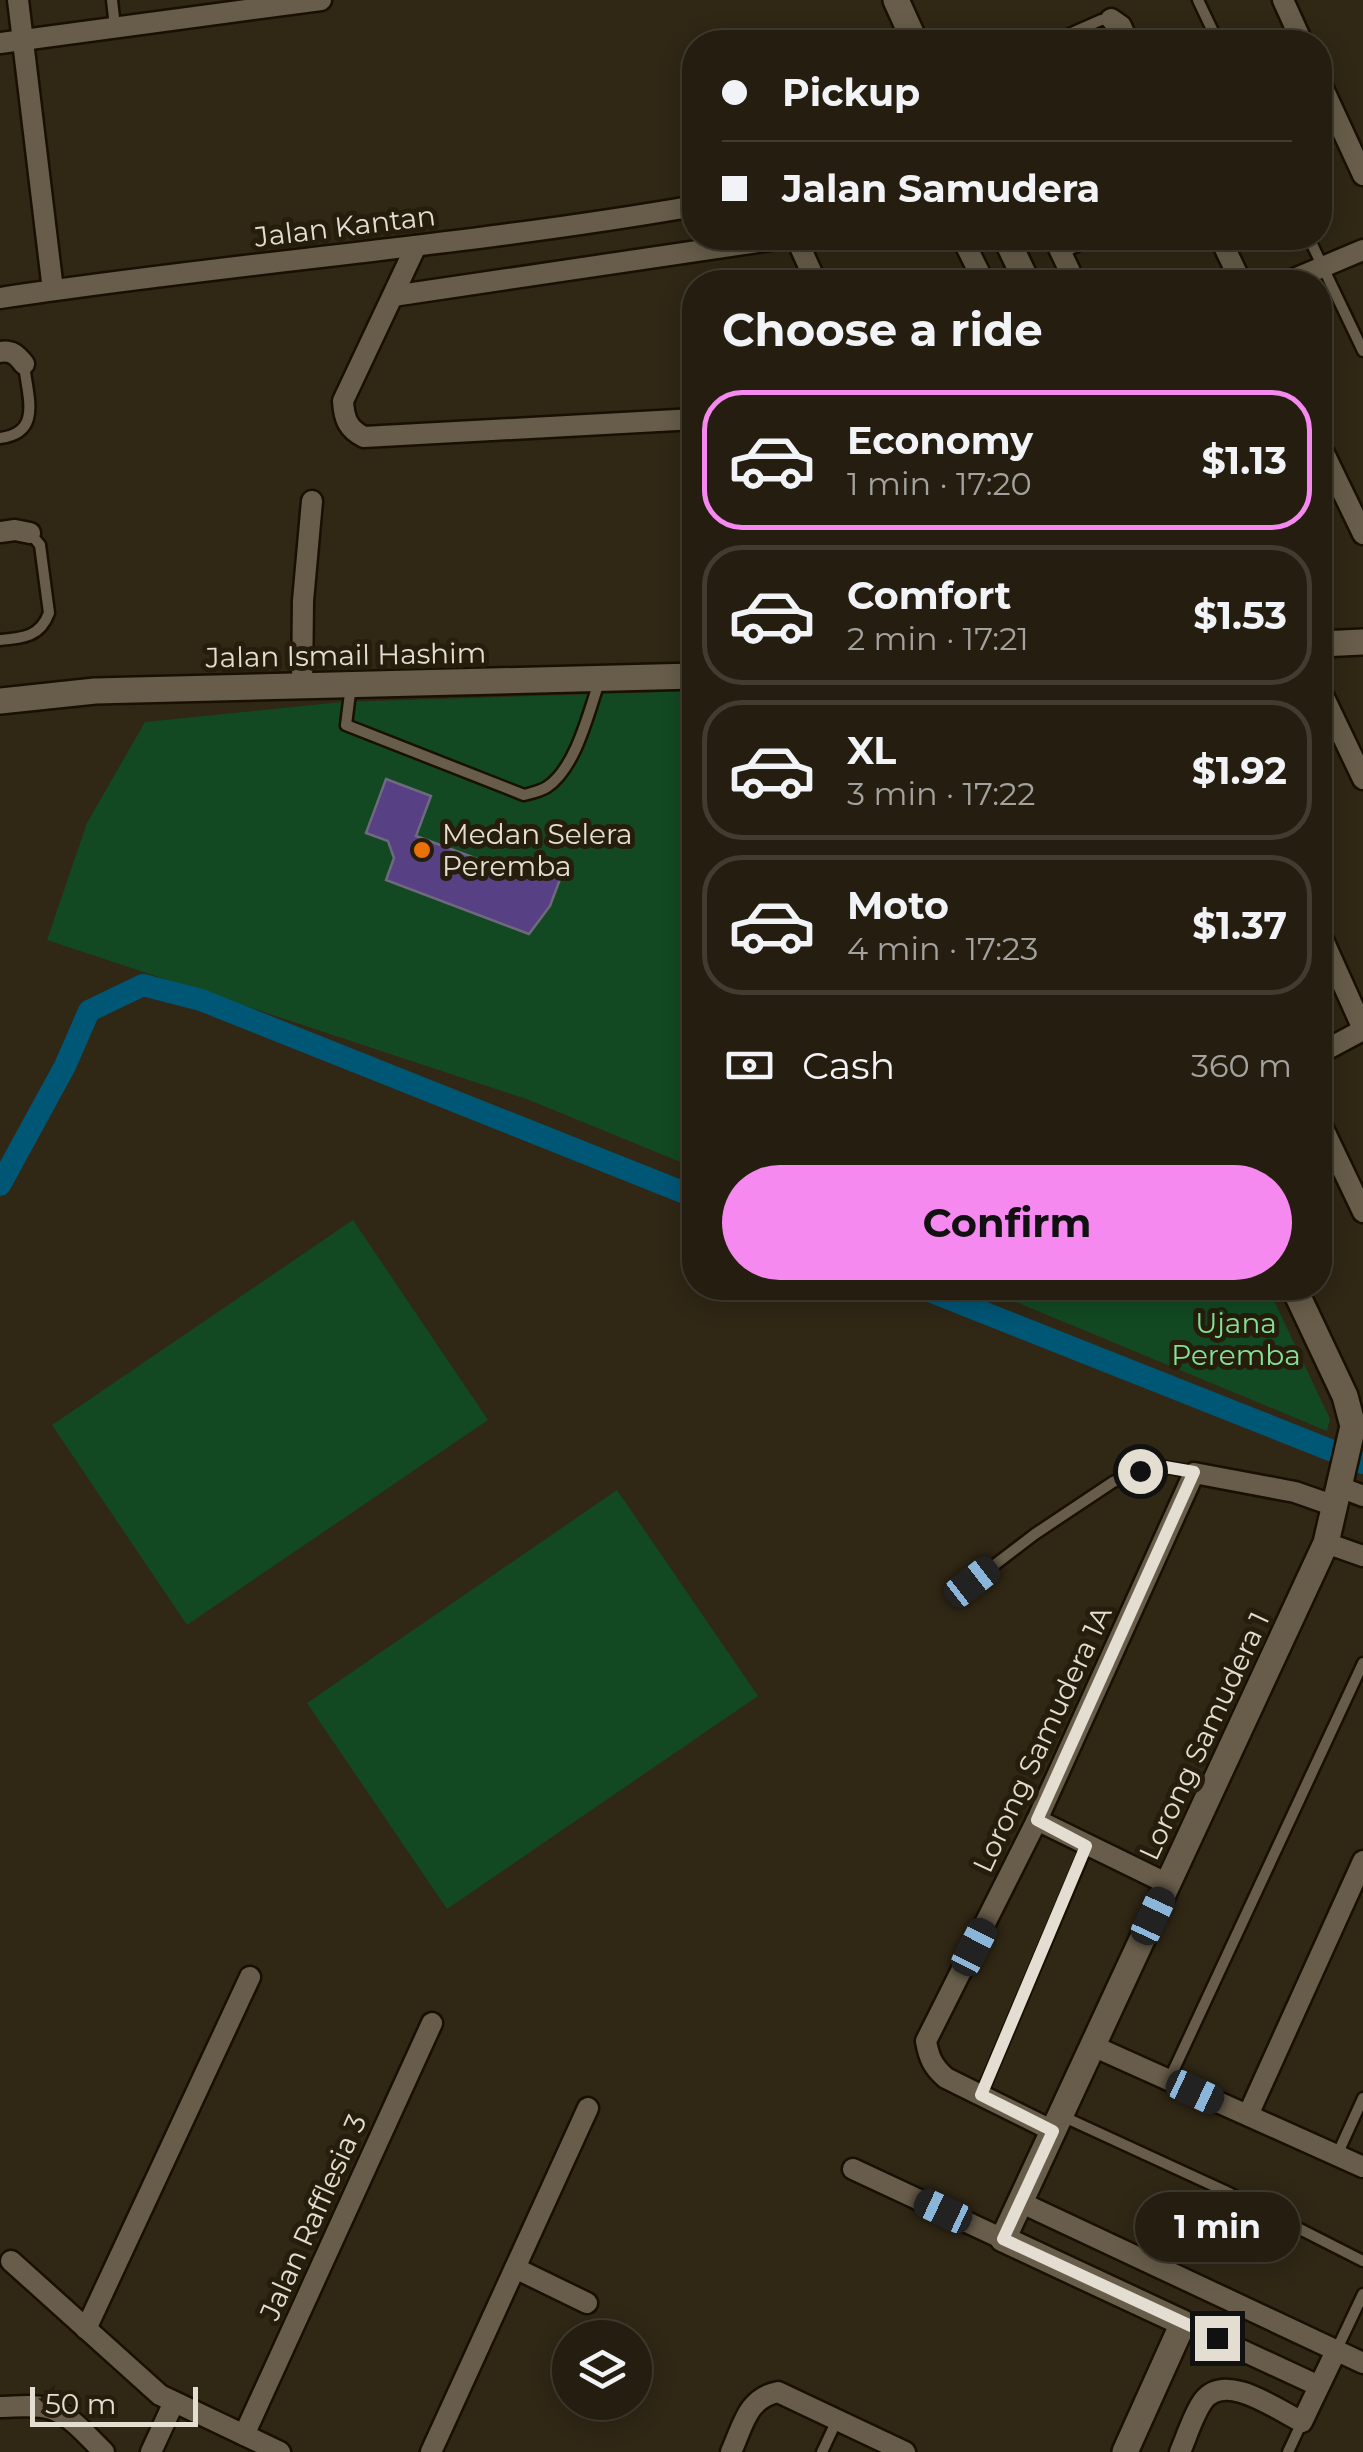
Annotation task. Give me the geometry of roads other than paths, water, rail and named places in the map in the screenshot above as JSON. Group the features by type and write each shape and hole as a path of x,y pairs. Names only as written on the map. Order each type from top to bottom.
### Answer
{"street":[{"path":"18,0 10,41 53,290"},
{"path":"10,41 115,28 185,9 322,0"},
{"path":"896,0 910,30"},
{"path":"1282,0 1296,30"},
{"path":"1111,18 1123,30"},
{"path":"1332,108 1363,175"},
{"name":"Jalan Kantan","path":"0,298 682,208"},
{"path":"416,246 342,402 347,423 354,432 364,436 682,420"},
{"path":"393,296 703,250"},
{"path":"1316,270 1363,250"},
{"path":"0,352 18,355 24,364"},
{"path":"1332,470 1363,534"},
{"path":"302,687 312,502"},
{"path":"0,532 30,533"},
{"path":"1332,643 1363,642"},
{"name":"Jalan Ismail Hashim","path":"0,701 96,691 682,676"},
{"path":"1332,715 1363,779"},
{"path":"1332,960 1363,1030 1332,1047"},
{"path":"1332,1147 1363,1212"},
{"path":"1300,1300 1356,1421"},
{"name":"Lorong Samudera 1","path":"1003,2239 1326,1543 1346,1490 1356,1421"},
{"path":"1194,1472 1295,1492 1346,1490"},
{"name":"Lorong Samudera 1A","path":"1057,2123 946,2078 936,2070 926,2042 1037,1820 1194,1472"},
{"path":"1326,1543 1363,1556"},
{"path":"1037,1820 1168,1884"},
{"path":"1248,2115 1363,1861"},
{"path":"86,2329 250,1977"},
{"name":"Jalan Rafflesia 3","path":"244,2435 432,2023"},
{"path":"1093,2046 1363,2167"},
{"path":"431,2452 588,2108"},
{"path":"853,2169 1319,2386"},
{"path":"1020,2202 1363,2363"},
{"path":"10,2261 151,2388 280,2452"},
{"path":"515,2268 588,2303"},
{"path":"1124,2452 1183,2323"},
{"path":"1180,2452 1203,2400 1218,2388 1234,2388 1302,2422 1336,2350"},
{"path":"732,2452 755,2400 778,2392 902,2451"},
{"path":"152,2452 174,2402"},
{"path":"0,2407 52,2410 67,2418 104,2452"}],"lane":[{"path":"112,0 115,28"},
{"path":"1198,0 1212,30"},
{"path":"1077,30 1111,18"},
{"path":"1315,250 1324,270"},
{"path":"1332,286 1363,351"},
{"path":"0,438 15,436 26,428 30,416 24,364"},
{"path":"0,640 32,635 45,623 49,612 40,545 30,533"},
{"path":"351,686 346,726 524,796 546,788 561,774 571,758 600,678"},
{"path":"972,1582 1112,1482 1165,1467 1194,1472"},
{"path":"1169,2080 1363,1663"},
{"path":"981,2095 1086,1846"},
{"path":"1337,2155 1363,2098"},
{"path":"1057,2123 1225,2191 1363,2261"},
{"path":"1336,2350 1363,2294"},
{"path":"822,2452 837,2420"},
{"path":"1288,2452 1302,2422"}],"waterway":[{"path":"0,1185 65,1066 89,1011 143,985 201,1000 682,1192"},
{"path":"952,1300 1363,1463"}],"place":[{"name":"Medan Selera Peremba","path":"422,850"}],"park label":[{"name":"Ujana Peremba","path":"1236,1339"}]}
